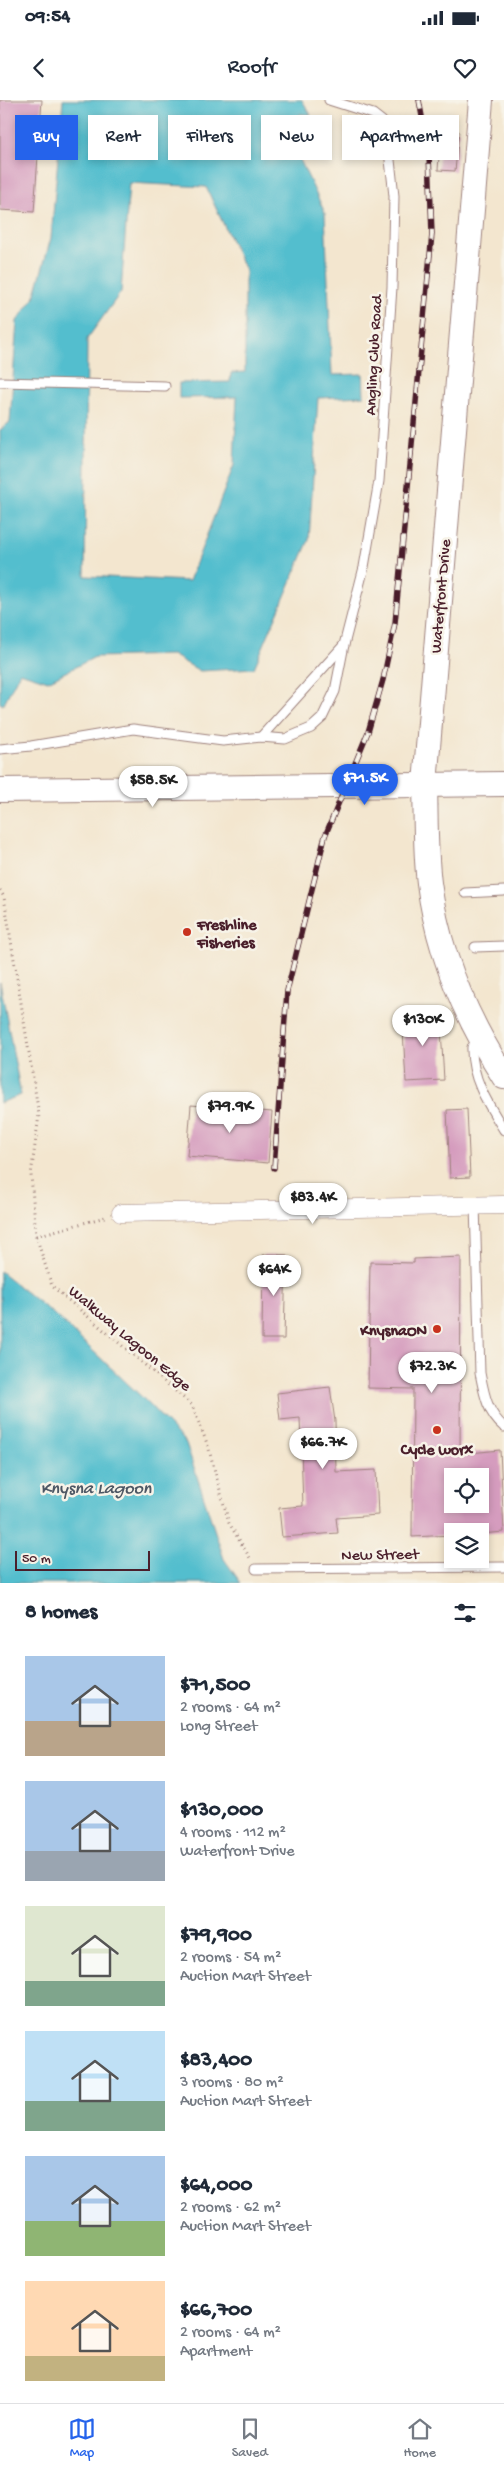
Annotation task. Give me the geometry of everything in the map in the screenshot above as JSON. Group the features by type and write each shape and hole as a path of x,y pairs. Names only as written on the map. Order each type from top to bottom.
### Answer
{"street":[{"name":"Waterfront Drive","path":"481,100 425,784 429,882 445,959 481,1042 504,1077"},
{"path":"0,790 504,784"},
{"path":"121,1213 504,1205"}],"lane":[{"name":"Angling Club Road","path":"0,749 31,746 133,729 223,741 261,737 285,739 312,728 322,718 335,691 344,645 364,567 378,481 390,307 394,196 390,160 382,121 373,114 329,100"},
{"path":"0,382 165,386"},
{"name":"Angling Club Road","path":"261,737 344,645"},
{"path":"465,893 504,891"},
{"path":"475,947 504,946"},
{"path":"481,1042 472,1047 472,1062 477,1080 504,1130"},
{"path":"475,1206 480,1372 485,1397 491,1412 504,1427"},
{"name":"New Street","path":"256,1569 504,1567"}],"path":[{"name":"Walkway Lagoon Edge","path":"0,890 4,897 39,1115 31,1174 36,1236 52,1286 192,1405 208,1446 229,1523 256,1569"},
{"path":"36,1236 121,1213"}],"water":[{"path":"63,100 302,100 311,115 261,115 261,160 300,160 325,213 332,375 363,374 364,396 318,398 309,540 254,668 200,671 172,655 95,657 48,681 20,672 3,705 0,703 0,430 10,422 17,321 34,298 51,238 58,160 78,160 78,115 62,115","holes":["129,183 206,187 245,270 245,372 231,373 230,382 179,383 179,398 237,397 234,465 189,581 85,576 87,339 121,292"]},
{"path":"0,982 21,1095 0,1103"},
{"name":"Knysna Lagoon","path":"0,1271 56,1316 145,1400 186,1443 224,1559 241,1583 0,1583"}],"building":[{"path":"0,100 42,100 41,115 15,115 15,160 38,160 34,212 0,210"},
{"path":"439,160 456,160 455,171 438,170"},
{"path":"440,1012 444,1080 406,1082 402,1014"},
{"path":"191,1105 272,1112 268,1163 187,1156"},
{"path":"467,1109 470,1177 450,1178 447,1110"},
{"path":"263,1255 286,1255 284,1339 262,1339"},
{"name":"KnysnaON","path":"461,1257 460,1454 500,1450 504,1532 489,1533 489,1523 444,1523 444,1535 412,1537 413,1389 368,1388 370,1262 414,1263 414,1259"},
{"path":"330,1387 335,1421 336,1472 376,1470 378,1515 336,1518 338,1533 282,1537 279,1508 303,1506 300,1418 280,1420 277,1393"}],"railway":[{"path":"274,1168 287,991 325,836 368,732 383,680 395,623 432,234 429,155 419,100"}],"place":[{"name":"Freshline Fisheries","path":"187,932"},
{"name":"KnysnaON","path":"437,1329"},
{"name":"Cycle worx","path":"437,1430"}]}
